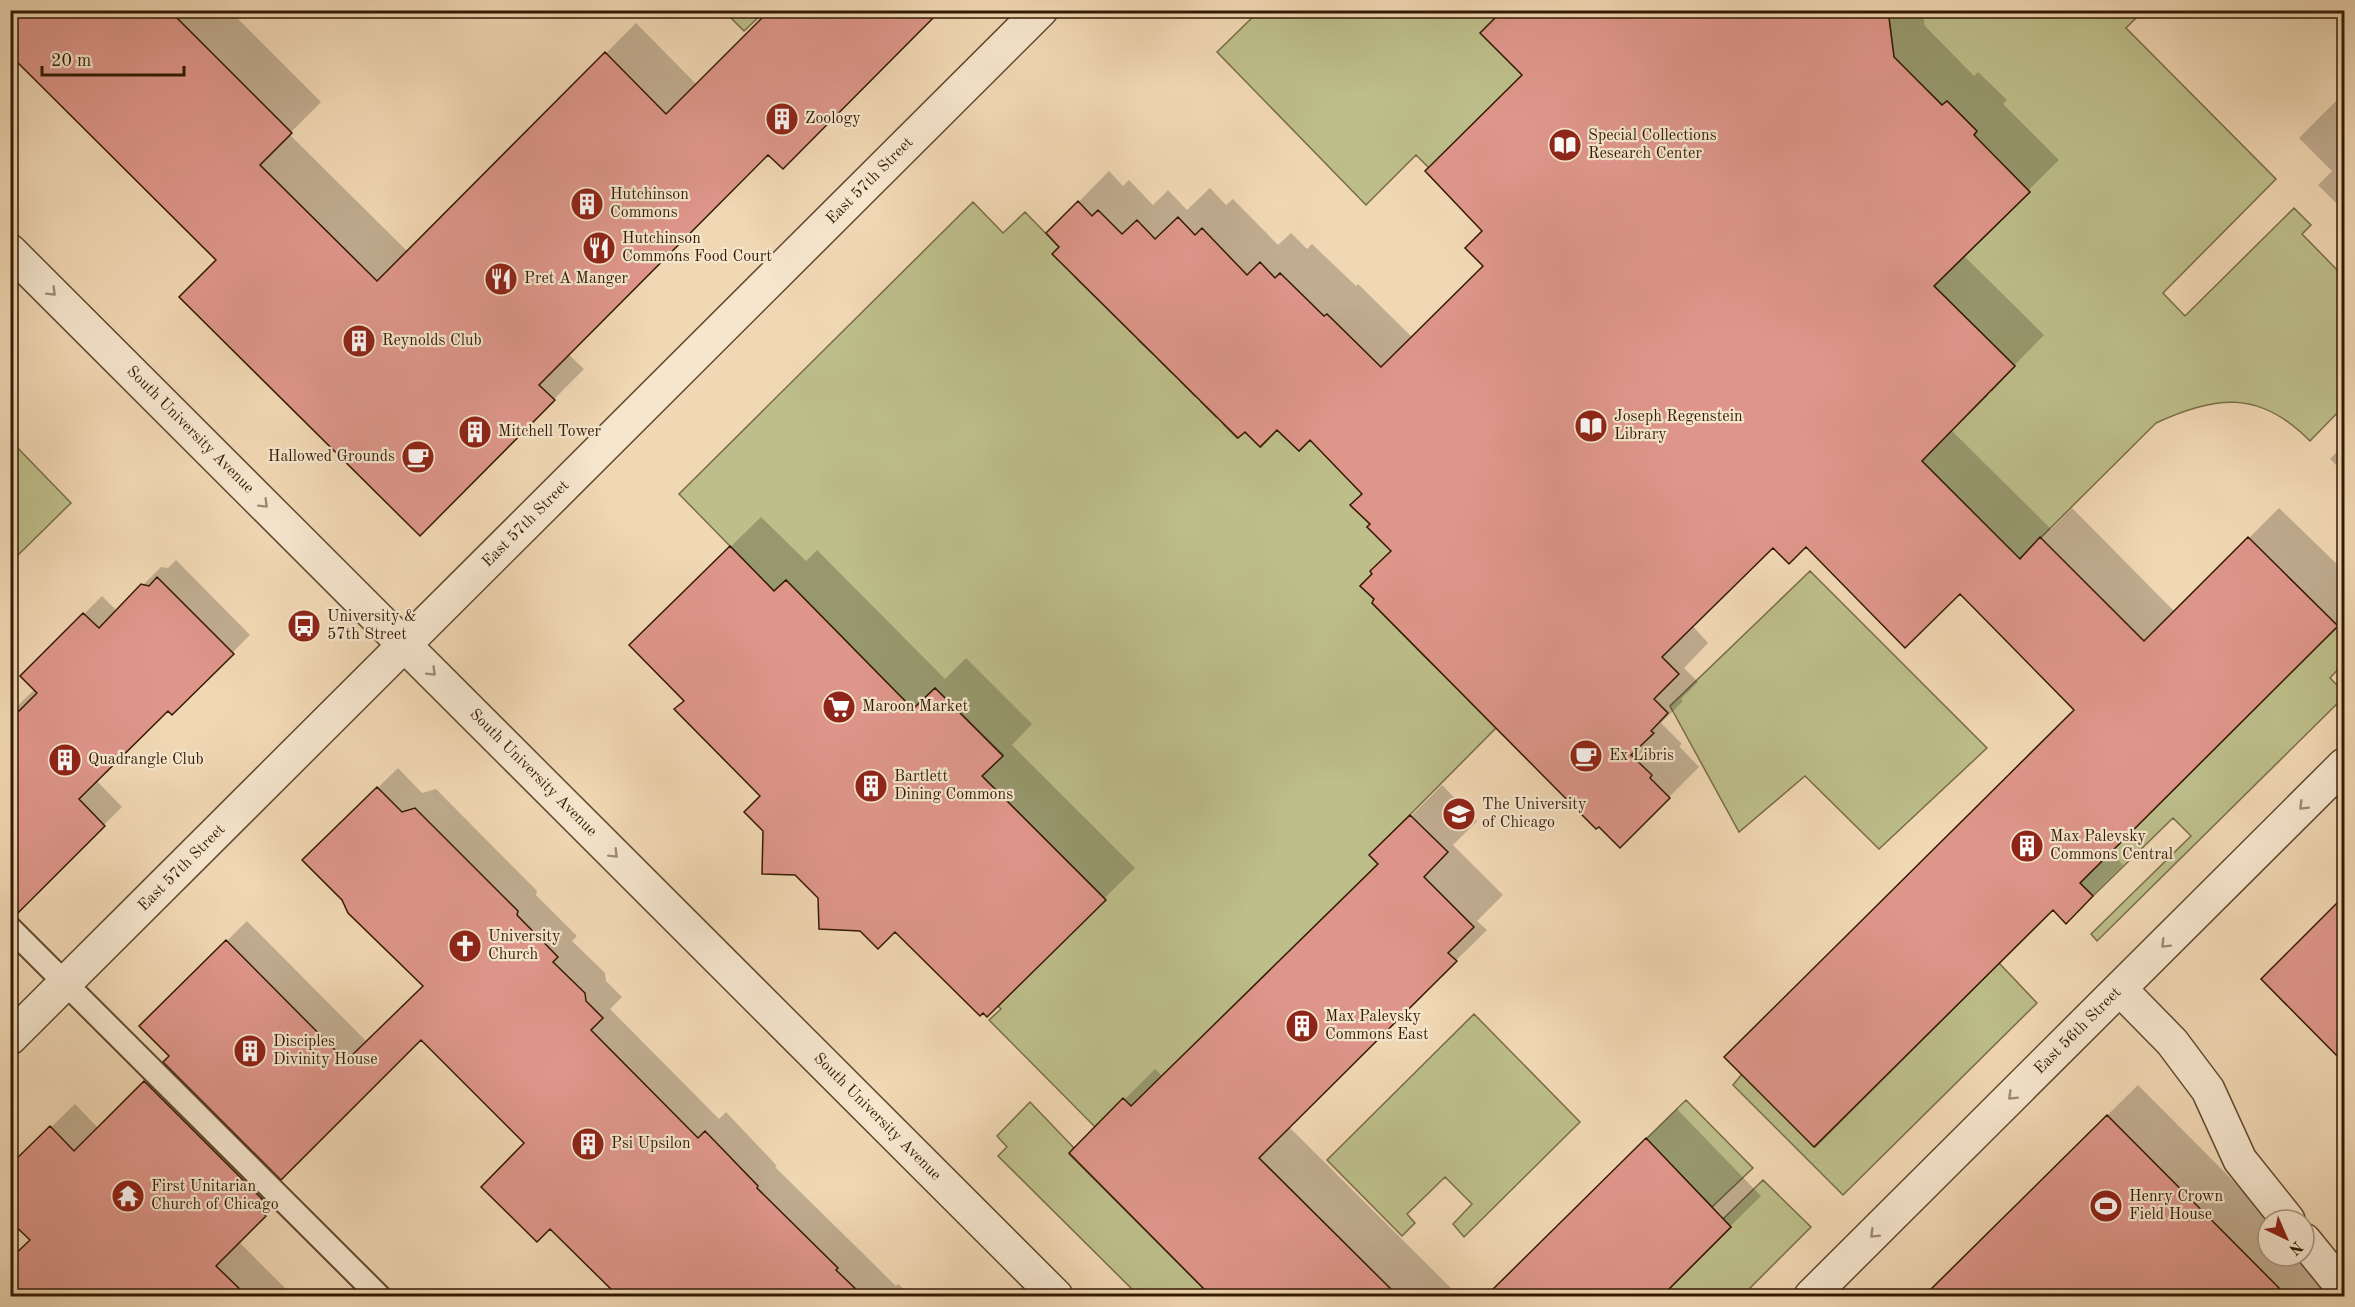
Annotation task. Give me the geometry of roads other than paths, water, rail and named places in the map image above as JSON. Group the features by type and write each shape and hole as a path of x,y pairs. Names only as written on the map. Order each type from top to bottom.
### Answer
{"street":[{"name":"East 57th Street","path":"10,1038 1041,10"},
{"name":"South University Avenue","path":"10,250 1056,1296"},
{"name":"East 56th Street","path":"1811,1296 2344,765"},
{"path":"2120,989 2172,1042 2208,1090 2240,1160 2278,1208"},
{"path":"2316,1255 2344,1289"}],"lane":[{"path":"10,928 379,1296"}],"place":[{"name":"Zoology","path":"782,119"},
{"name":"Special Collections Research Center","path":"1565,145"},
{"name":"Hutchinson Commons","path":"587,204"},
{"name":"Hutchinson Commons Food Court","path":"599,248"},
{"name":"Pret A Manger","path":"501,279"},
{"name":"Reynolds Club","path":"359,341"},
{"name":"Joseph Regenstein Library","path":"1591,426"},
{"name":"Mitchell Tower","path":"475,432"},
{"name":"Hallowed Grounds","path":"418,457"},
{"name":"University & 57th Street","path":"304,626"},
{"name":"Maroon Market","path":"839,707"},
{"name":"Ex Libris","path":"1586,756"},
{"name":"Quadrangle Club","path":"65,760"},
{"name":"Bartlett Dining Commons","path":"871,786"},
{"name":"The University of Chicago","path":"1459,814"},
{"name":"Max Palevsky Commons Central","path":"2027,846"},
{"name":"University Church","path":"465,946"},
{"name":"Max Palevsky Commons East","path":"1302,1026"},
{"name":"Disciples Divinity House","path":"250,1051"},
{"name":"Psi Upsilon","path":"588,1144"},
{"name":"First Unitarian Church of Chicago","path":"128,1196"},
{"name":"Henry Crown Field House","path":"2106,1206"}]}
